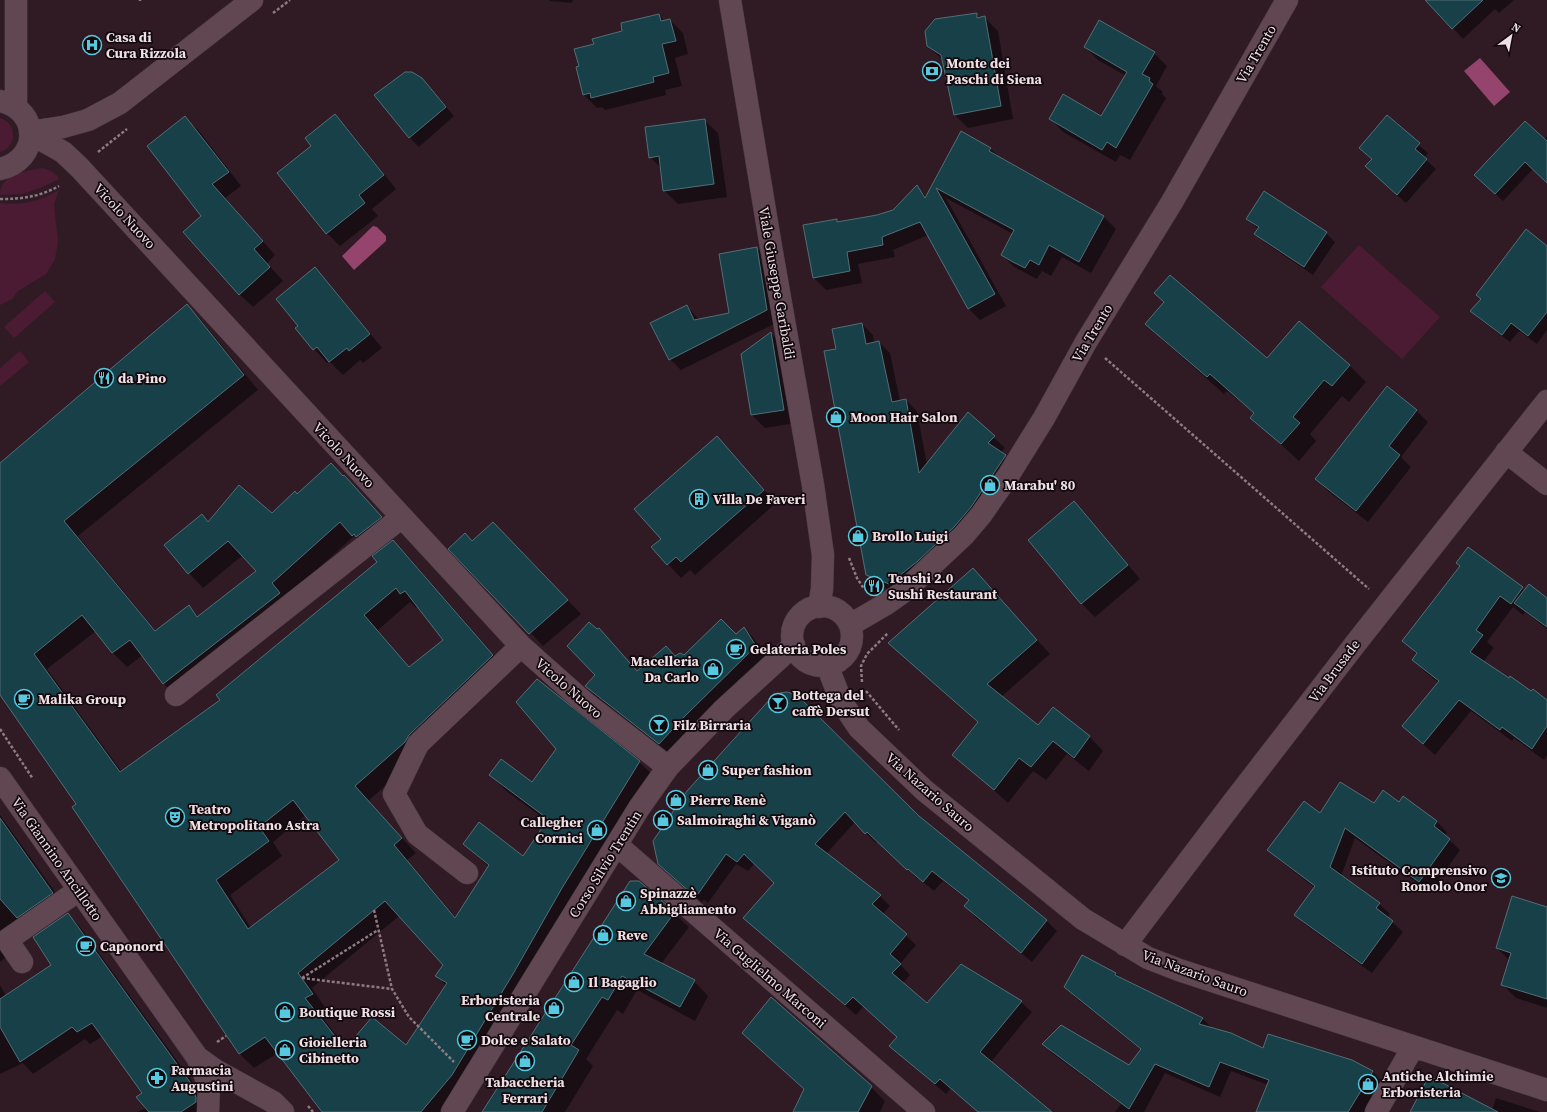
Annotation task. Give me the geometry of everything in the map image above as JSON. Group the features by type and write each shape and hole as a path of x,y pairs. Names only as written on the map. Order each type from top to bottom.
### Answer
{"street":[{"path":"0,169 14,164 21,159 27,148 31,133 28,121 8,104 16,0"},
{"path":"31,133 63,127 88,120 120,103 252,0"},
{"name":"Via Trento","path":"850,625 886,604 903,592 964,535 981,515 1008,476 1044,418 1086,342 1172,202 1287,0"},
{"name":"Viale Giuseppe Garibaldi","path":"727,4 813,485 823,555 822,588 819,607"},
{"name":"Vicolo Nuovo","path":"31,133 63,152 79,167 521,646 584,702 668,767"},
{"name":"Via Brusade","path":"1125,945 1231,805 1547,401"},
{"path":"1506,452 1547,484"},
{"path":"176,695 402,517"},
{"path":"819,607 830,607 840,612 850,625 852,640 848,650 839,661 827,665 816,665 801,658 794,645 792,635 797,620 802,614 809,610 819,607"},
{"name":"Corso Silvio Trentin","path":"452,1112 617,845 668,767 724,709 794,645"},
{"path":"467,873 418,834 394,794 418,744 521,646"},
{"name":"Via Nazario Sauro","path":"827,665 841,701 859,728 924,790 1084,919 1125,945 1148,958 1179,970 1547,1090"},
{"name":"Via Giannino Ancillotto","path":"0,778 197,1057"},
{"name":"Via Guglielmo Marconi","path":"617,845 924,1112"},
{"path":"22,962 4,935 79,890"},
{"path":"1376,1112 1413,1047"},
{"path":"197,1057 209,1085 208,1112"},
{"path":"197,1057 215,1070 273,1102 284,1112"}],"path":[{"path":"0,199 34,197 59,186"},
{"path":"1086,342 1387,604"},
{"path":"0,729 35,782"},
{"path":"374,910 392,989 409,1018 457,1065"},
{"path":"378,930 302,978 392,989"},
{"path":"213,1036 218,1042 226,1036"},
{"path":"304,1102 313,1112"}],"shaded area":[{"path":"1480,58 1510,92 1494,106 1464,71"},
{"path":"0,118 10,125 13,135 10,145 0,152"},
{"path":"43,168 54,173 59,179 40,188 22,194 0,195 4,182 9,178 22,172"},
{"path":"59,190 54,204 58,242 55,259 46,274 18,291 12,299 0,305 0,203 16,204 31,202"},
{"path":"373,226 377,227 386,236 386,241 354,270 342,256"},
{"path":"1359,245 1440,317 1402,359 1321,287"},
{"path":"45,291 55,302 14,338 4,327"},
{"path":"20,351 29,362 0,386 0,368"}],"building":[{"path":"1425,0 1483,0 1452,29"},
{"path":"977,13 977,18 985,16 1001,106 954,115 941,55 927,46 925,31 935,19"},
{"path":"659,14 661,21 670,19 676,41 662,44 669,73 653,77 654,82 591,98 590,93 583,95 576,67 579,66 574,49 594,44 592,39 622,31 621,23"},
{"path":"1099,20 1155,52 1142,74 1150,78 1149,81 1153,84 1116,148 1107,142 1102,150 1049,119 1063,94 1101,116 1127,72 1084,47"},
{"path":"405,72 412,72 422,78 446,107 409,138 374,95"},
{"path":"335,114 384,175 359,195 365,203 326,234 277,173 311,146 305,138"},
{"path":"1387,115 1420,143 1415,149 1427,159 1397,195 1365,166 1372,159 1359,148"},
{"path":"185,116 229,172 212,184 263,241 254,249 270,267 239,295 183,232 201,216 147,146"},
{"path":"705,119 714,184 663,191 659,156 649,158 645,127"},
{"path":"1525,121 1547,141 1547,183 1525,162 1495,194 1474,175"},
{"path":"961,131 991,148 989,151 1104,216 1079,262 1049,245 1039,265 1030,260 1025,268 1011,261 1001,255 1014,230 936,188 995,294 968,309 920,222 882,237 883,245 847,252 850,271 813,278 803,225 837,219 837,222 877,215 893,210 917,185 925,198"},
{"path":"1264,191 1327,232 1304,267 1254,234 1259,227 1246,219"},
{"path":"1526,229 1547,246 1547,312 1528,336 1511,323 1502,335 1470,311 1481,299 1476,295"},
{"path":"757,247 767,310 669,360 650,323 687,305 694,320 729,313 719,254"},
{"path":"315,267 370,334 349,351 347,348 329,362 317,347 313,350 295,328 298,326 276,299"},
{"path":"1170,275 1267,358 1299,321 1350,365 1332,386 1324,380 1293,417 1300,423 1281,444 1250,418 1254,413 1210,374 1207,377 1145,324 1164,302 1154,293"},
{"path":"187,304 244,375 64,521 155,631 189,605 197,617 256,571 228,541 188,574 164,545 202,514 208,522 239,485 272,513 295,491 297,494 331,463 343,476 344,475 382,517 356,537 354,534 352,536 340,522 272,583 280,593 163,684 130,640 112,653 82,615 34,654 120,772 220,700 216,695 377,562 372,556 393,540 493,655 409,735 405,742 355,786 402,838 394,845 455,918 489,865 463,844 479,822 523,856 548,819 489,775 501,759 532,782 556,749 516,702 537,679 640,761 562,888 513,974 452,1075 421,1112 322,1112 265,1037 239,1054 72,807 76,804 0,695 0,463","holes":["396,588 400,594 405,591 443,640 409,667 364,615","293,800 339,860 248,929 216,880 269,841 259,827","385,901 443,965 435,976 447,983 406,1045 372,1017 345,1049 305,998 313,994 298,973"]},
{"path":"862,323 866,344 879,341 892,402 906,399 919,473 968,412 995,436 988,443 1006,455 971,507 955,526 918,561 889,584 866,575 824,351 836,349 832,329"},
{"path":"771,332 784,410 751,415 741,354"},
{"path":"1387,386 1417,410 1389,446 1400,455 1356,511 1315,479"},
{"name":"Villa De Faveri","path":"717,436 764,490 681,562 676,557 667,565 651,547 661,539 634,509"},
{"path":"1074,501 1128,565 1081,604 1028,540"},
{"path":"493,522 568,600 529,634 448,549 465,533 472,541"},
{"path":"1468,547 1523,587 1511,604 1500,596 1476,630 1483,635 1470,652 1509,678 1510,676 1531,691 1533,689 1547,700 1547,726 1532,749 1502,727 1500,730 1459,700 1423,744 1402,726 1439,681 1412,660 1417,653 1402,641 1460,566 1456,563"},
{"path":"973,568 1037,640 987,684 1038,725 1053,707 1090,736 1074,758 1053,741 1031,767 1019,758 994,790 952,755 978,722 888,643"},
{"path":"1529,584 1547,598 1547,627 1514,603"},
{"path":"721,619 736,634 744,627 756,646 684,717 659,744 585,686 595,675 567,646 589,622 597,629 599,628 637,671 666,646 675,656 680,653 684,655"},
{"path":"787,692 794,694 802,700 919,816 1047,920 1021,953 964,906 969,900 932,871 923,882 908,869 907,870 867,832 865,834 845,812 815,844 881,895 872,904 907,934 890,954 901,964 892,973 927,1003 961,964 1022,1001 980,1052 1052,1112 978,1112 940,1079 935,1084 889,1046 897,1037 853,997 845,1005 743,918 774,883 744,854 737,862 726,854 698,894 693,889 691,893 658,864 653,841 687,791 771,698 780,693"},
{"path":"1340,782 1374,803 1383,790 1399,802 1403,796 1437,821 1434,826 1450,839 1419,882 1345,828 1330,867 1380,903 1376,908 1393,921 1362,964 1294,915 1315,886 1267,850 1304,801 1320,813"},
{"path":"0,818 53,893 17,918 0,899"},
{"path":"630,881 639,881 675,912 644,954 695,980 680,1007 622,976 608,1000 602,997 571,1045 579,1050 542,1112 482,1112"},
{"path":"1512,896 1547,907 1547,999 1501,985 1511,953 1496,948"},
{"path":"68,913 195,1089 193,1090 196,1097 196,1102 181,1112 149,1112 136,1097 142,1093 92,1023 77,1032 72,1027 20,1062 0,1027 0,999 51,965 33,937"},
{"path":"1082,955 1116,973 1115,975 1203,1018 1199,1024 1231,1033 1263,1048 1268,1034 1352,1060 1373,1071 1348,1112 1256,1112 1269,1080 1220,1062 1209,1087 1155,1064 1129,1109 1042,1044 1061,1025 1129,1065 1141,1049 1064,987"},
{"path":"771,997 872,1086 858,1112 793,1112 804,1089 742,1033"},
{"path":"1429,1076 1498,1112 1410,1112"}],"place":[{"name":"Casa di Cura Rizzola","path":"92,45"},
{"name":"Monte dei Paschi di Siena","path":"932,71"},
{"name":"da Pino","path":"104,378"},
{"name":"Moon Hair Salon","path":"836,417"},
{"name":"Marabu' 80","path":"990,485"},
{"name":"Villa De Faveri","path":"699,499"},
{"name":"Brollo Luigi","path":"858,536"},
{"name":"Tenshi 2.0 Sushi Restaurant","path":"874,586"},
{"name":"Gelateria Poles","path":"736,649"},
{"name":"Macelleria Da Carlo","path":"713,669"},
{"name":"Malika Group","path":"24,699"},
{"name":"Bottega del caffè Dersut","path":"778,703"},
{"name":"Filz Birraria","path":"659,725"},
{"name":"Super fashion","path":"708,770"},
{"name":"Pierre Renè","path":"676,800"},
{"name":"Teatro Metropolitano Astra","path":"175,817"},
{"name":"Salmoiraghi & Viganò","path":"663,820"},
{"name":"Callegher Cornici","path":"597,830"},
{"name":"Istituto Comprensivo Romolo Onor","path":"1501,878"},
{"name":"Spinazzè Abbigliamento","path":"626,901"},
{"name":"Reve","path":"603,935"},
{"name":"Caponord","path":"86,946"},
{"name":"Il Bagaglio","path":"574,982"},
{"name":"Erboristeria Centrale","path":"554,1008"},
{"name":"Boutique Rossi","path":"285,1012"},
{"name":"Dolce e Salato","path":"467,1040"},
{"name":"Gioielleria Cibinetto","path":"285,1050"},
{"name":"Tabaccheria Ferrari","path":"525,1061"},
{"name":"Farmacia Augustini","path":"157,1078"},
{"name":"Antiche Alchimie Erboristeria","path":"1368,1084"}]}
